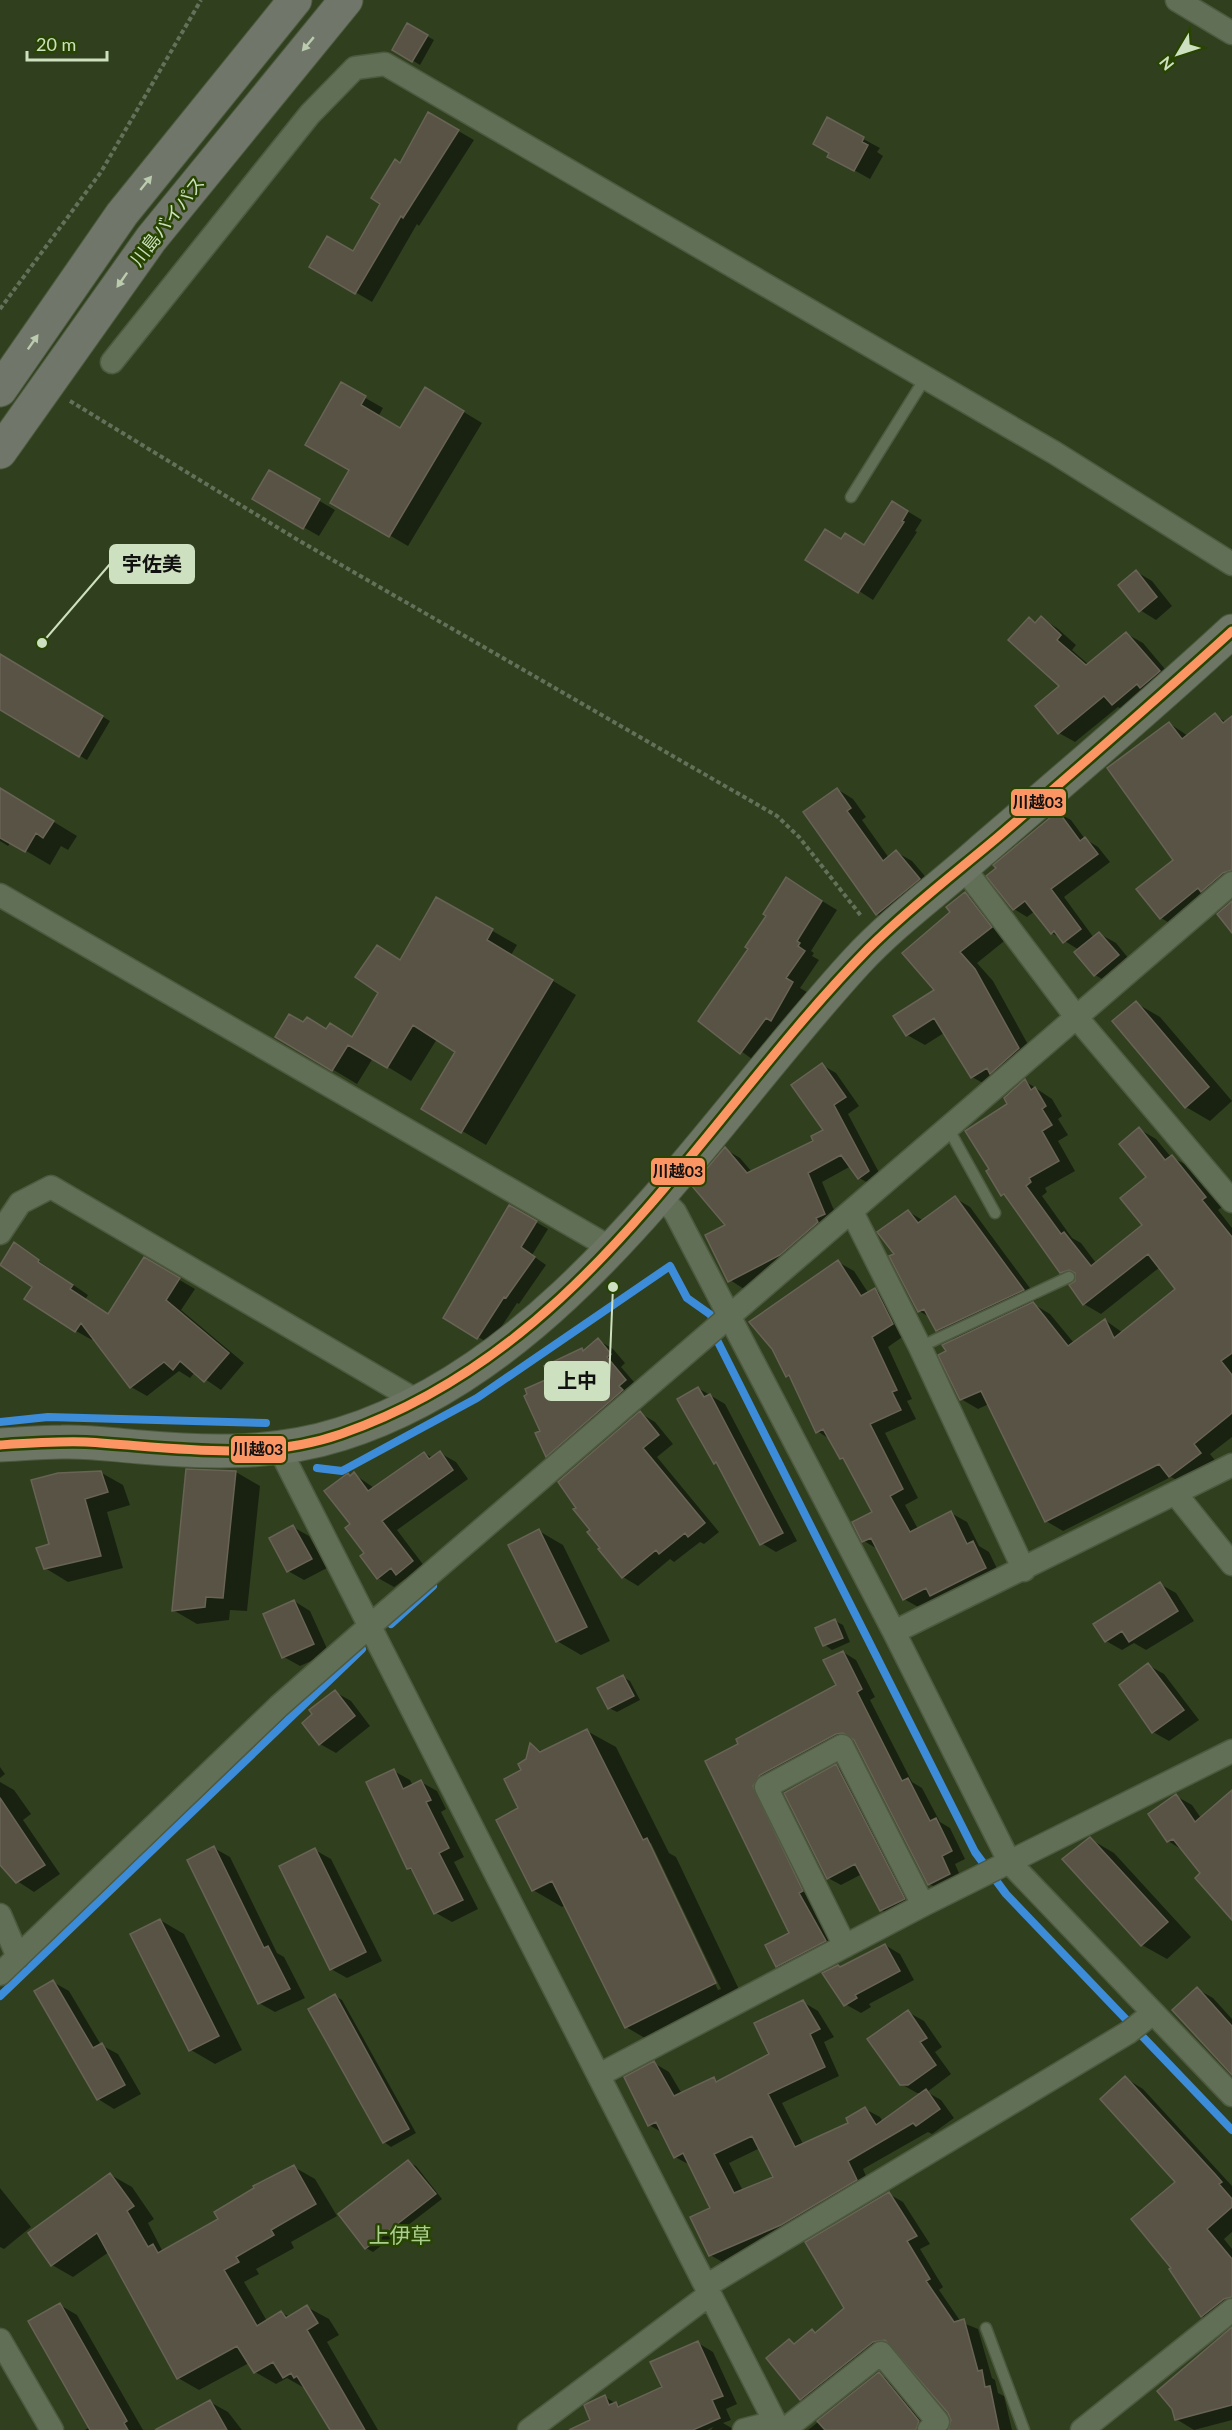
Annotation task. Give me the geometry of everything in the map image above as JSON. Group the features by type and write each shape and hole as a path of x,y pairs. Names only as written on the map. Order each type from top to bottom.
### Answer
{"highway":[{"name":"川島バイパス","path":"0,452 151,239 346,0"},
{"path":"0,390 122,214 288,2"}],"main road":[{"path":"0,1445 65,1442 229,1453 279,1448 338,1436 383,1419 418,1402 520,1335 611,1248 660,1196 859,959 1232,631"}],"street":[{"path":"1177,0 1232,33"},
{"path":"112,362 310,114 355,68 385,64 924,380 1055,453 1232,564"},
{"path":"963,867 1077,1018 1232,1201"},
{"path":"0,1974 279,1706 1232,883"},
{"path":"0,895 611,1248"},
{"path":"0,1233 20,1203 51,1187 418,1402"},
{"path":"660,1196 675,1212 894,1632 999,1869 1141,2023 1232,2095"},
{"path":"852,1212 920,1347 1024,1570"},
{"path":"279,1448 779,2427"},
{"path":"894,1632 1024,1570 1232,1465"},
{"path":"1175,1493 1232,1564"},
{"path":"845,1946 766,1787 842,1746 923,1905"},
{"path":"599,2075 923,1905 999,1869 1232,1750"},
{"path":"0,1914 18,1957"},
{"path":"529,2430 708,2290 1141,2023"},
{"path":"1082,2430 1232,2310"},
{"path":"0,2340 52,2430"},
{"path":"744,2430 779,2427 881,2353 938,2422 929,2430"}],"lane":[{"path":"851,497 924,380"},
{"path":"948,1128 995,1213"},
{"path":"920,1347 1069,1276"},
{"path":"986,2328 1024,2430"}],"path":[{"path":"0,309 101,172 201,0"},
{"path":"46,387 298,540 777,816 799,837 880,940"}],"building":[{"path":"407,23 428,35 412,62 392,50"},
{"path":"428,112 459,130 403,218 401,216 355,294 309,267 327,236 353,251 380,204 371,198 395,159 400,163"},
{"path":"827,117 864,137 862,142 868,145 854,171 827,157 829,153 813,144"},
{"path":"341,382 366,396 361,405 400,428 425,387 464,411 389,537 330,503 349,470 305,445"},
{"path":"269,470 320,499 303,529 252,499"},
{"path":"892,501 908,511 902,521 904,522 858,593 805,560 825,529 841,539 845,533 864,545"},
{"path":"1136,570 1157,597 1139,612 1118,585"},
{"path":"1041,616 1061,635 1057,640 1086,665 1126,632 1160,671 1140,688 1137,684 1112,705 1104,696 1058,734 1035,706 1059,686 1008,640 1029,617 1035,623"},
{"path":"0,654 103,716 79,757 0,710"},
{"path":"1215,713 1223,723 1232,716 1232,870 1223,873 1201,892 1198,888 1160,919 1136,889 1173,860 1107,768 1169,722 1182,739"},
{"path":"0,788 54,821 43,838 36,833 25,852 0,838"},
{"path":"837,788 851,808 847,811 883,861 896,850 920,879 876,915 803,812"},
{"path":"1058,811 1080,841 1085,837 1098,854 1051,889 1081,929 1063,943 1054,931 1051,934 1025,901 1013,910 986,876 996,868 993,865"},
{"path":"786,877 822,901 797,941 800,943 798,946 805,951 786,978 793,982 771,1021 766,1018 740,1054 698,1021 748,949 745,947 766,916 763,914"},
{"path":"965,892 992,927 960,952 975,969 1019,1048 990,1074 987,1068 971,1078 934,1018 906,1036 893,1016 934,990 902,953 950,912 946,907"},
{"path":"436,897 493,929 487,940 553,980 461,1133 421,1109 455,1052 413,1025 387,1068 348,1045 332,1071 275,1037 289,1014 303,1022 307,1017 326,1029 330,1023 352,1037 378,993 355,977 377,945 400,960"},
{"path":"1232,901 1232,933 1217,914"},
{"path":"1099,932 1119,955 1094,976 1074,952"},
{"path":"1136,1001 1209,1087 1185,1108 1112,1021"},
{"path":"822,1063 846,1097 834,1105 869,1171 858,1179 841,1155 808,1173 825,1214 816,1218 818,1222 780,1255 728,1282 705,1235 725,1225 692,1186 725,1147 747,1173 813,1141 811,1136 823,1130 791,1085"},
{"path":"1025,1079 1031,1090 1035,1087 1046,1106 1042,1109 1052,1125 1042,1131 1059,1161 1029,1178 1031,1182 1026,1186 1061,1234 1064,1232 1091,1266 1142,1225 1120,1198 1146,1177 1119,1144 1139,1127 1165,1160 1172,1155 1206,1197 1202,1200 1232,1237 1232,1353 1221,1361 1232,1375 1232,1413 1194,1444 1201,1453 1169,1477 1159,1464 1045,1522 981,1391 960,1400 938,1355 946,1351 942,1345 1033,1302 1068,1346 1105,1319 1114,1338 1175,1289 1148,1254 1083,1305 1069,1285 1075,1281 1075,1273 1069,1270 1060,1273 1004,1194 1001,1196 986,1171 989,1169 965,1131 1007,1104 1004,1098"},
{"path":"955,1196 1024,1290 936,1331 924,1309 918,1312 889,1256 894,1254 877,1232 908,1210 918,1223"},
{"path":"509,1205 537,1221 521,1247 535,1257 506,1298 504,1297 477,1339 443,1318"},
{"path":"14,1242 39,1260 38,1262 73,1285 70,1289 108,1314 144,1257 180,1278 166,1300 229,1353 204,1382 180,1361 173,1370 164,1362 130,1388 81,1323 75,1332 24,1299 32,1287 0,1265"},
{"path":"838,1260 861,1296 875,1288 893,1324 872,1337 897,1390 892,1392 901,1410 870,1424 903,1489 890,1496 910,1532 951,1511 967,1544 973,1541 986,1568 930,1596 926,1588 903,1600 871,1538 862,1542 852,1522 872,1512 843,1458 840,1459 823,1429 816,1433 789,1375 786,1377 772,1349 749,1322"},
{"path":"598,1338 611,1354 607,1357 626,1380 619,1386 623,1390 546,1457 535,1433 540,1431 524,1396 527,1394 525,1389 550,1378 544,1366 582,1348 583,1351"},
{"path":"698,1387 704,1397 710,1394 783,1533 760,1545 716,1462 714,1464 677,1399"},
{"path":"640,1411 659,1435 643,1448 705,1523 688,1537 685,1533 659,1554 656,1550 622,1578 598,1549 600,1548 587,1532 590,1530 573,1509 576,1508 558,1482"},
{"path":"440,1451 453,1470 382,1521 413,1561 396,1575 391,1568 377,1579 360,1556 364,1553 345,1528 350,1524 324,1491 348,1473 350,1476 354,1472 368,1491 424,1452 429,1459"},
{"path":"186,1469 236,1471 223,1598 206,1597 205,1607 172,1611"},
{"path":"101,1471 108,1492 85,1499 101,1556 44,1569 36,1548 49,1544 31,1480 58,1473"},
{"path":"293,1525 312,1559 287,1572 269,1538"},
{"path":"539,1529 587,1627 556,1642 508,1545"},
{"path":"1160,1582 1178,1611 1129,1642 1122,1631 1105,1642 1093,1624"},
{"path":"294,1600 314,1644 282,1658 263,1614"},
{"path":"835,1619 843,1638 823,1646 815,1628"},
{"path":"843,1651 862,1689 857,1692 902,1781 908,1778 930,1821 936,1818 952,1851 942,1856 950,1874 928,1885 854,1740 843,1733 836,1734 760,1775 753,1786 803,1891 799,1893 826,1941 776,1967 765,1945 789,1933 705,1761 738,1744 736,1739 836,1685 823,1660"},
{"path":"1148,1663 1184,1710 1152,1733 1119,1685"},
{"path":"623,1675 634,1696 608,1709 597,1688"},
{"path":"335,1690 355,1716 319,1745 302,1723 312,1714 309,1710"},
{"path":"587,1729 643,1840 647,1838 716,1983 625,2028 552,1881 532,1891 496,1820 518,1808 504,1779 521,1770 518,1764 526,1759 530,1743 540,1752"},
{"path":"836,1764 905,1899 880,1911 855,1864 827,1879 784,1793"},
{"path":"394,1769 403,1789 421,1780 431,1800 426,1802 449,1848 439,1853 463,1900 434,1914 411,1868 407,1869 366,1782"},
{"path":"1232,1790 1232,1920 1195,1878 1200,1873 1173,1839 1167,1842 1148,1814 1176,1794 1195,1822"},
{"path":"0,1798 45,1865 16,1883 0,1865"},
{"path":"1090,1837 1168,1922 1141,1946 1062,1859"},
{"path":"214,1846 264,1948 268,1946 290,1989 258,2004 187,1860"},
{"path":"315,1848 366,1952 330,1970 279,1866"},
{"path":"160,1919 219,2036 189,2051 130,1934"},
{"path":"885,1944 900,1971 855,1995 857,1998 844,2006 822,1973 838,1965 840,1967"},
{"path":"53,1980 93,2048 102,2043 125,2085 97,2100 34,1991"},
{"path":"1197,1987 1232,2026 1232,2075 1172,2010"},
{"path":"335,1994 409,2129 383,2143 308,2009"},
{"path":"803,2000 820,2029 810,2034 825,2067 768,2094 795,2147 848,2123 846,2118 865,2107 876,2125 926,2089 940,2109 916,2126 913,2123 848,2161 857,2180 781,2225 709,2256 690,2217 710,2208 683,2153 674,2158 656,2122 648,2126 624,2077 654,2061 674,2096 714,2077 716,2082 769,2054 754,2023","holes":["752,2136 773,2177 734,2193 714,2154"]},
{"path":"908,2010 927,2038 920,2042 936,2065 908,2085 900,2085 867,2039"},
{"path":"1125,2076 1222,2182 1219,2184 1232,2199 1232,2207 1207,2229 1232,2259 1232,2297 1224,2299 1201,2317 1169,2269 1171,2268 1131,2219 1175,2182 1100,2099"},
{"path":"408,2160 436,2194 365,2249 338,2214"},
{"path":"294,2165 316,2204 271,2230 274,2235 236,2257 239,2262 224,2270 257,2326 281,2311 286,2318 307,2305 318,2323 307,2330 365,2430 330,2430 297,2376 294,2378 291,2373 283,2378 273,2362 254,2373 237,2346 177,2379 97,2233 51,2266 28,2233 110,2173 134,2206 127,2211 148,2247 153,2244 158,2253 218,2219 214,2212 254,2188 253,2186"},
{"path":"889,2192 917,2236 907,2241 930,2279 926,2281 954,2322 964,2319 978,2371 982,2370 985,2387 990,2386 999,2430 948,2430 951,2420 948,2413 885,2340 873,2342 800,2400 766,2358 789,2339 794,2344 812,2329 815,2333 844,2308 805,2242"},
{"path":"60,2303 127,2421 124,2423 128,2430 90,2430 28,2321"},
{"path":"1232,2327 1232,2405 1175,2420 1172,2409 1157,2391"},
{"path":"698,2341 723,2396 712,2400 720,2418 693,2430 569,2430 590,2420 584,2405 605,2395 609,2405 616,2402 618,2407 662,2387 650,2362"},
{"path":"879,2372 919,2421 916,2430 825,2430 817,2421"},
{"path":"210,2400 227,2430 155,2430"}],"waterway":[{"path":"317,1468 342,1471 477,1398 670,1266 687,1298 711,1315 717,1340 975,1852 1006,1894 1232,2130"},
{"path":"0,1422 48,1417 266,1423"},
{"path":"391,1624 433,1586"},
{"path":"0,1996 362,1649"}],"transit line":[{"name":"川越03","path":"0,1445 86,1442 246,1451 310,1443 341,1434 427,1396 503,1347 571,1289 633,1224 807,1016 883,934 998,837 1232,631"}],"place":[{"name":"宇佐美","path":"42,643"},
{"name":"上中","path":"613,1287"}],"district":[{"name":"上伊草","path":"400,2234"}]}
